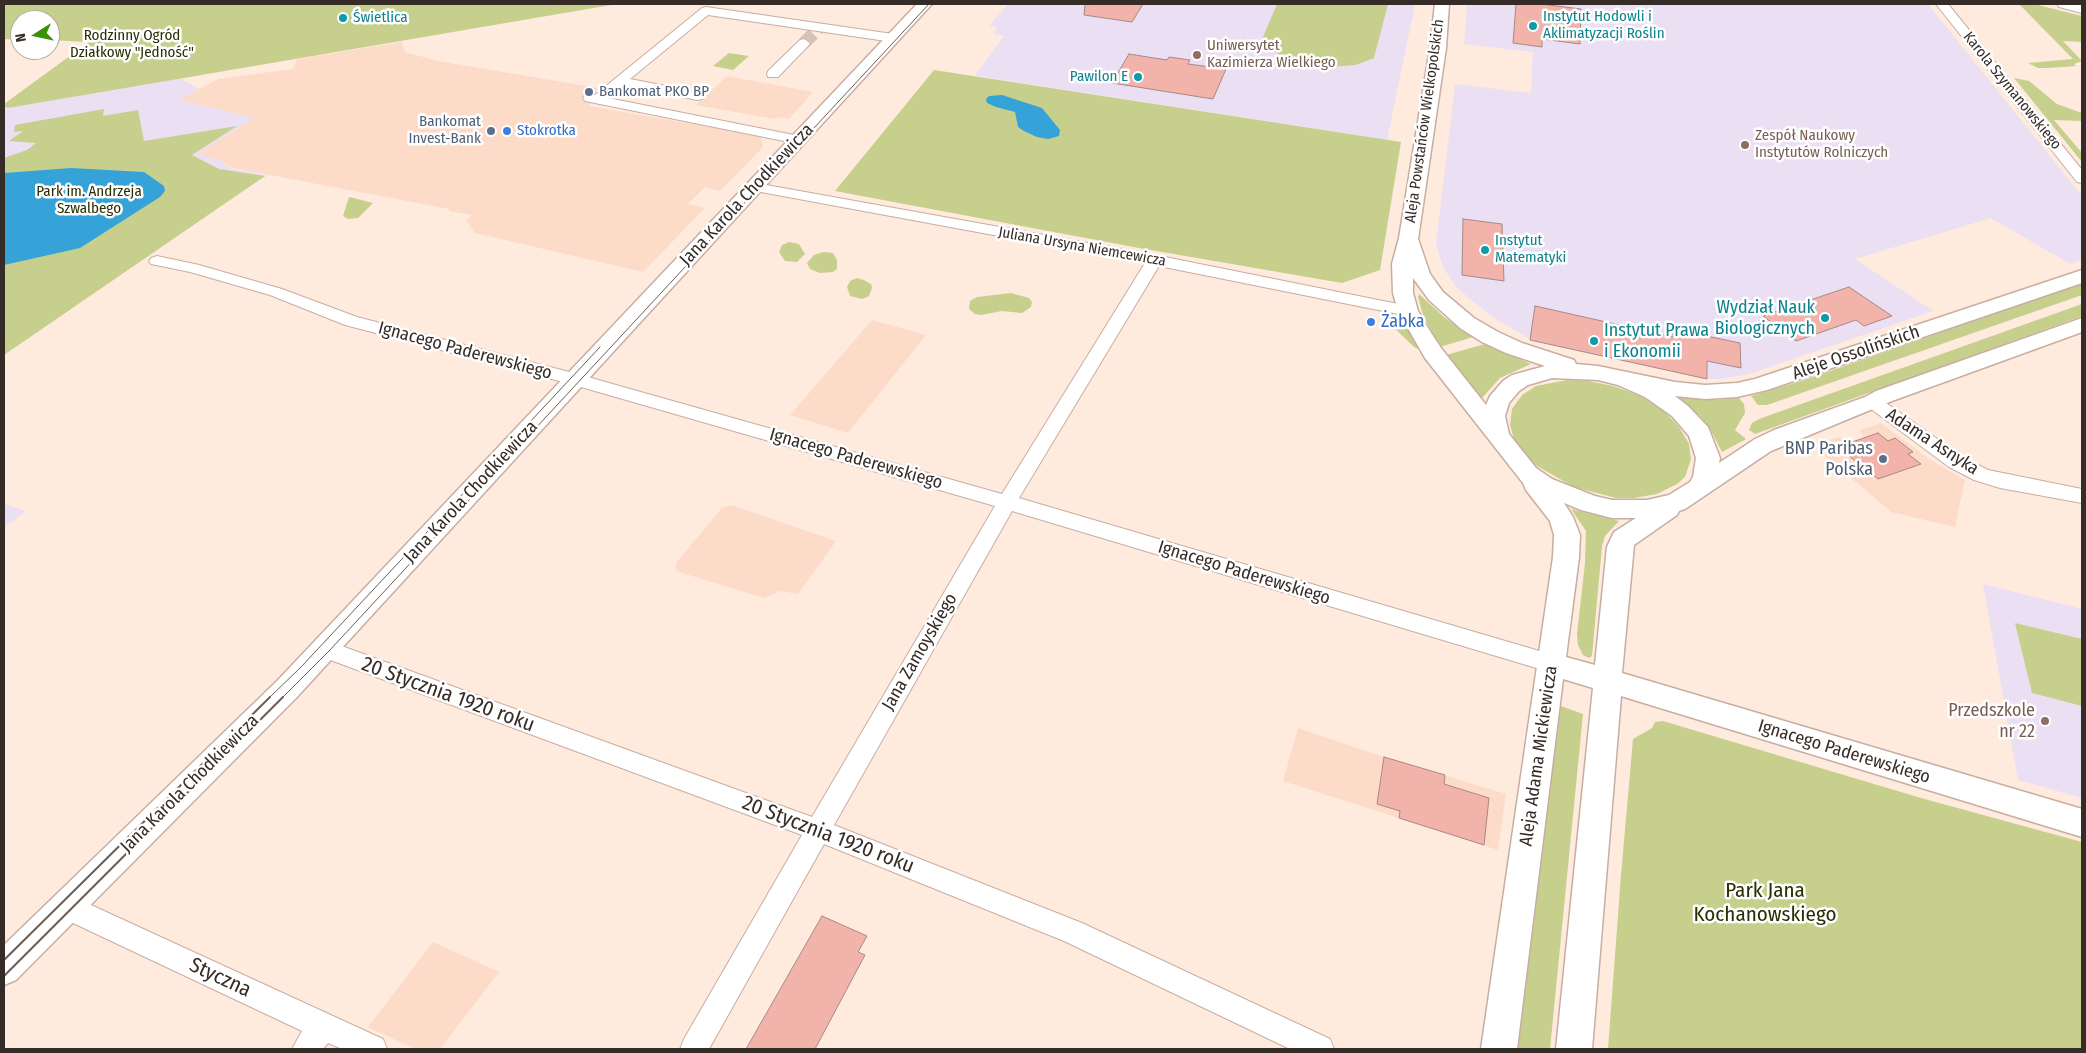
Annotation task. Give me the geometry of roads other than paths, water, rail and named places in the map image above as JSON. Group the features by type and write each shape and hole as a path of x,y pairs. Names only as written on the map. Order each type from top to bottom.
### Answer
{"street":[{"name":"Jana Karola Chodkiewicza","path":"4,968 324,649 926,4"},
{"name":"Aleja Powstańców Wielkopolskich","path":"1442,4 1438,48 1409,238 1404,253 1402,281 1408,311 1433,353 1498,436"},
{"name":"Karola Szymanowskiego","path":"1942,4 2082,179"},
{"path":"2063,4 2082,9"},
{"path":"753,6 767,10"},
{"path":"799,140 593,99 620,81 711,7 819,28 893,38"},
{"path":"772,74 804,43"},
{"path":"620,81 697,96"},
{"name":"Juliana Ursyna Niemcewicza","path":"755,187 1155,260 1408,311"},
{"name":"Aleja Powstańców Wielkopolskich","path":"1409,238 1420,274 1436,296 1467,322 1490,337 1530,355 1598,373"},
{"name":"Jana Zamoyskiego","path":"694,1049 1008,502 1155,260"},
{"name":"Ignacego Paderewskiego","path":"157,261 193,268 276,292 352,321 576,379 1008,502 2082,823"},
{"name":"Aleje Ossolińskich","path":"1624,379 1667,388 1705,392 1737,390 1759,386 2082,276"},
{"path":"1574,1049 1607,680 1620,547 1623,539 1763,445 1884,396 2082,325"},
{"path":"1676,503 1647,509 1612,509 1571,498 1543,485 1528,474 1498,436 1494,416 1504,393 1515,383 1530,376 1551,371 1598,373 1624,379 1653,392 1680,411 1700,433 1708,458 1705,478 1699,487"},
{"name":"Adama Asnyka","path":"1873,402 1956,462 1980,475 2008,483 2082,496"},
{"name":"Aleja Adama Mickiewicza","path":"1499,1049 1553,664 1566,557 1567,535 1561,517 1528,474"},
{"name":"20 Stycznia 1920 roku","path":"324,649 818,830 1073,932 1320,1049"},
{"name":"Styczna","path":"68,904 91,918 373,1049"},
{"path":"306,1049 323,1026"}],"water":[{"path":"1002,95 1042,108 1060,130 1059,136 1048,139 1037,137 1018,127 1015,112 987,103 986,99 989,96"},
{"path":"71,168 144,172 164,186 165,191 160,197 80,248 4,265 4,173"}],"tunnel":[{"path":"804,43 818,29"}],"tram line":[{"path":"4,976 329,651 929,4"},
{"path":"269,698 301,667 600,347"},
{"path":"4,960 270,697"}],"place":[{"name":"Świetlica","path":"343,18"},
{"name":"Instytut Hodowli i Aklimatyzacji Roślin","path":"1533,26"},
{"name":"Uniwersytet Kazimierza Wielkiego","path":"1197,55"},
{"name":"Pawilon E","path":"1138,77"},
{"name":"Bankomat PKO BP","path":"589,92"},
{"name":"Bankomat Invest-Bank","path":"491,131"},
{"name":"Stokrotka","path":"507,131"},
{"name":"Zespół Naukowy Instytutów Rolniczych","path":"1745,145"},
{"name":"Instytut Matematyki","path":"1485,250"},
{"name":"Wydział Nauk Biologicznych","path":"1825,318"},
{"name":"Żabka","path":"1371,322"},
{"name":"Instytut Prawa i Ekonomii","path":"1594,341"},
{"name":"BNP Paribas Polska","path":"1883,459"},
{"name":"Przedszkole nr 22","path":"2045,721"}],"park label":[{"name":"Rodzinny Ogród Działkowy \"Jedność\"","path":"132,44"},
{"name":"Park im. Andrzeja Szwalbego","path":"89,200"},
{"name":"Park Jana Kochanowskiego","path":"1765,903"}]}
